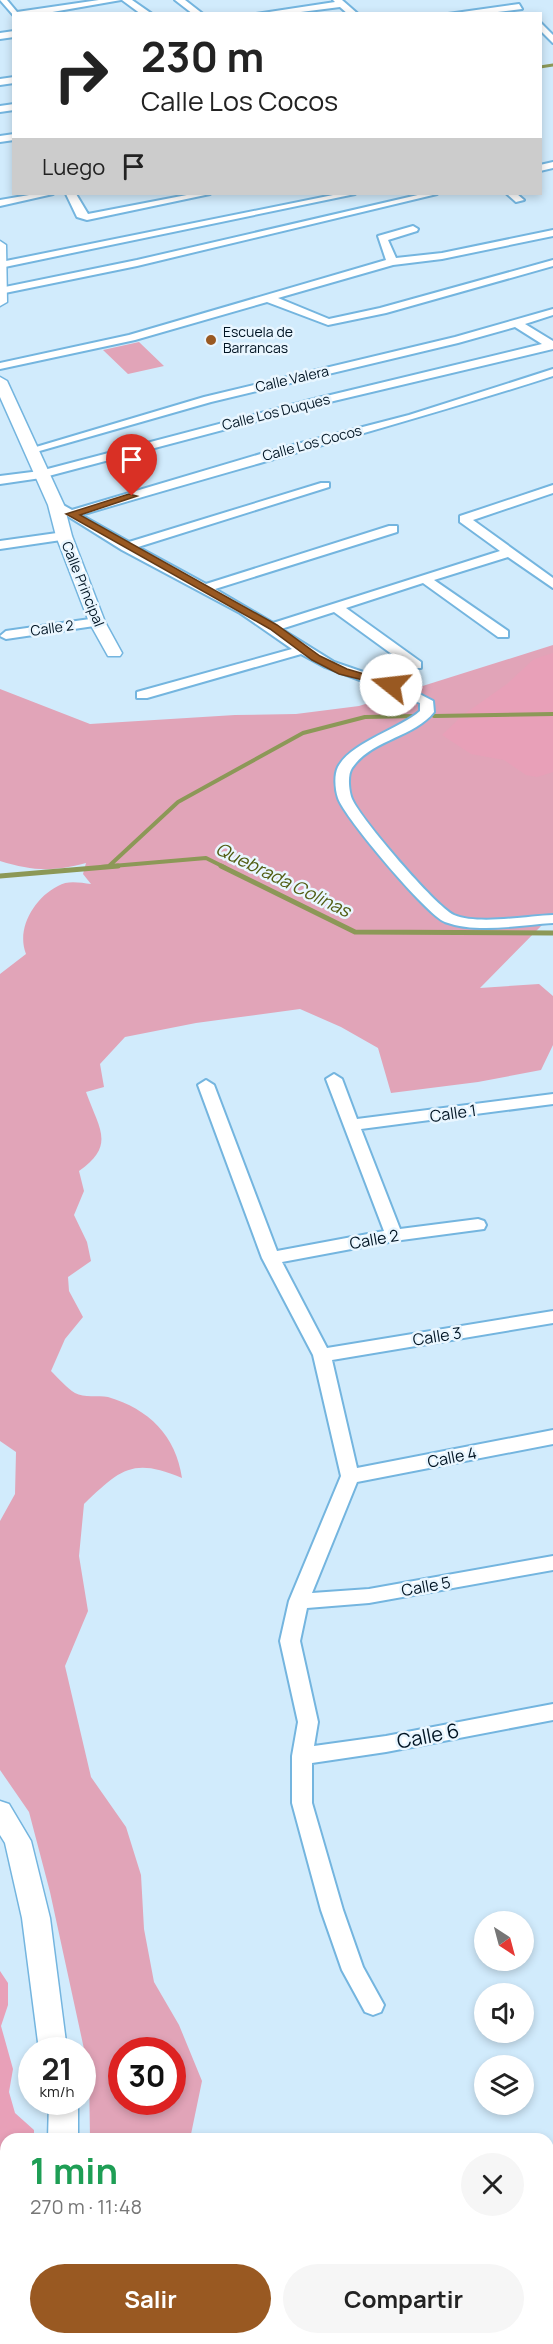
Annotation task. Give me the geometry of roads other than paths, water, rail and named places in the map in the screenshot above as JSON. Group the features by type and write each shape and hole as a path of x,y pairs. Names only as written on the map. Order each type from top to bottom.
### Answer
{"street":[{"path":"3,0 12,12"},
{"path":"34,12 117,0"},
{"path":"126,0 145,12"},
{"path":"179,0 196,12"},
{"path":"273,12 339,2 352,12"},
{"path":"463,12 516,2"},
{"path":"0,203 43,195"},
{"path":"71,195 81,215 87,217 200,195"},
{"path":"1,265 346,195"},
{"path":"0,244 1,295 428,195"},
{"path":"322,201 343,215"},
{"path":"392,262 382,238 413,229"},
{"path":"0,366 131,338 265,297 392,262 442,256 553,233"},
{"path":"265,297 328,322 392,308 553,263"},
{"name":"Calle Valera","path":"32,450 208,399 518,324 553,312"},
{"path":"518,324 553,345"},
{"name":"Calle Los Duques","path":"0,480 41,474 318,401 553,345"},
{"name":"Calle Los Cocos","path":"71,514 278,452 413,417 553,372"},
{"name":"Calle Principal","path":"1,385 56,505 64,536 97,621 114,653"},
{"path":"126,547 204,520 325,485"},
{"path":"553,489 464,519 553,584"},
{"path":"56,505 126,547 273,627 302,650 343,672 407,690 426,701 428,712 416,722 361,751 345,767 342,777 345,799 426,900 446,917 466,924 553,919"},
{"path":"205,588 393,530"},
{"path":"0,545 64,536"},
{"path":"273,627 510,552"},
{"path":"425,579 503,634"},
{"path":"336,607 416,665"},
{"name":"Calle 2","path":"6,635 97,621"},
{"path":"142,695 302,650"},
{"path":"334,1079 394,1235"},
{"path":"206,1084 271,1258 322,1355 350,1476 299,1600 291,1641 308,1722 302,1756 302,1803 332,1910 353,1970 373,2005"},
{"name":"Calle 1","path":"352,1125 553,1099"},
{"name":"Calle 2","path":"271,1258 394,1235 478,1225"},
{"name":"Calle 3","path":"322,1355 553,1317"},
{"name":"Calle 4","path":"350,1476 553,1437"},
{"name":"Calle 5","path":"299,1600 369,1596 553,1563"},
{"name":"Calle 6","path":"302,1756 386,1744 553,1712"},
{"path":"0,1812 18,1841 36,1918 51,2037"},
{"path":"63,2133 64,2115"}],"waterway":[{"path":"542,67 553,65"},
{"path":"434,716 553,714"},
{"path":"109,866 178,802 303,733 365,717 417,716"},
{"name":"Quebrada Colinas","path":"101,867 206,858 224,867"},
{"name":"Quebrada Colinas","path":"0,876 118,866"},
{"name":"Quebrada Colinas","path":"221,866 355,932 553,933"}],"place":[{"name":"Escuela de Barrancas","path":"211,340"}]}
